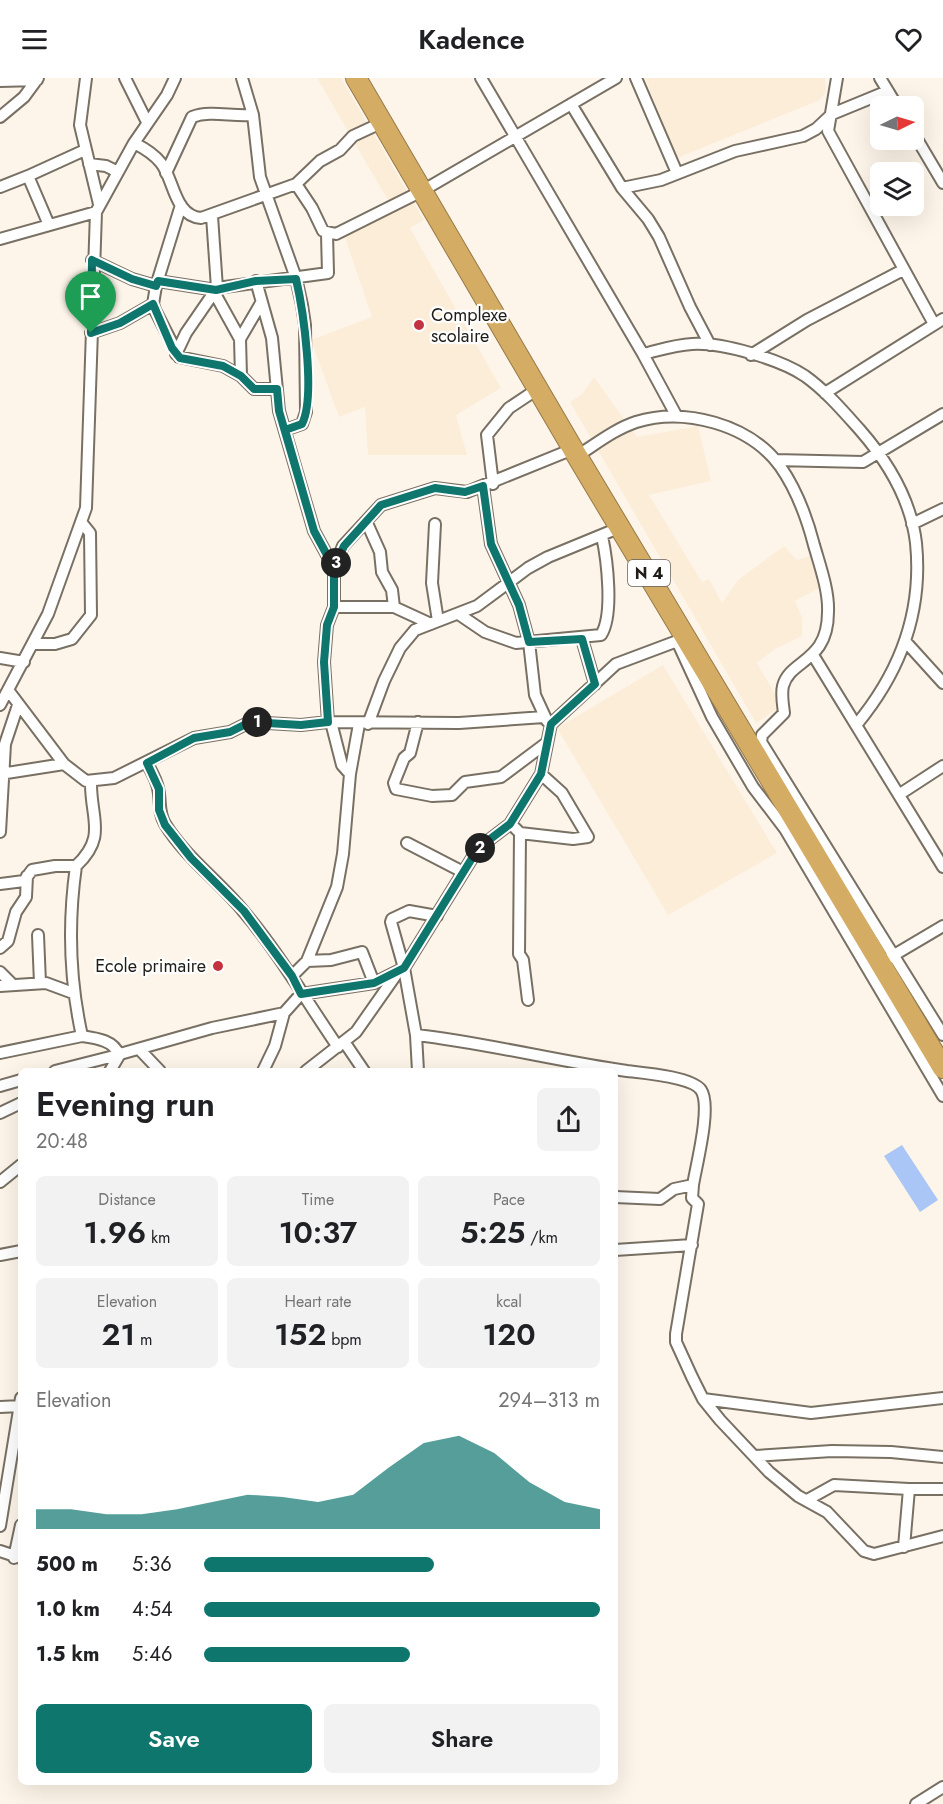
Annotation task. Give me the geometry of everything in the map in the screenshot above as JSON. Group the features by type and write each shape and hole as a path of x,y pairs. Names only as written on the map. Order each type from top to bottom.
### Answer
{"highway":[{"name":"N 4","path":"356,78 575,453 621,527 682,639 888,959 943,1068"}],"street":[{"path":"0,705 34,644 82,523 89,484 92,260 97,208 80,125 86,78"},
{"path":"125,78 147,122"},
{"path":"0,239 97,208 134,142 167,94 175,78"},
{"path":"242,78 253,116 259,172 296,279 305,326 307,408 302,424 285,430"},
{"path":"481,78 643,354 675,415"},
{"path":"296,184 312,208 323,231 327,234 336,234 422,191 616,78"},
{"path":"636,78 678,173"},
{"path":"825,393 939,321 903,270 828,131 837,78"},
{"path":"880,78 891,96"},
{"path":"0,81 37,79"},
{"path":"0,117 24,97 37,79"},
{"path":"622,188 654,182 735,151 803,136 816,129 832,114 888,91"},
{"path":"571,104 622,188 648,219 659,237 690,307 710,345"},
{"path":"166,173 192,117 219,114 229,117 253,116"},
{"path":"134,142 159,160 181,205 196,218 212,216 265,193 296,184 320,161 340,150 353,136 381,123"},
{"path":"0,187 85,150"},
{"path":"923,150 943,183"},
{"path":"89,164 106,166 118,172"},
{"path":"28,176 49,225"},
{"path":"181,205 153,304 176,354 182,358 223,366 241,376 254,389 277,389"},
{"path":"212,216 215,290 240,339 241,376"},
{"path":"92,260 132,279 215,290 256,281 296,279 328,273 327,234"},
{"path":"751,355 807,320 903,270"},
{"path":"256,281 273,338 277,389 285,430 314,531 334,568"},
{"path":"176,354 215,290"},
{"path":"240,339 261,303"},
{"path":"91,333 120,323 153,304"},
{"path":"643,354 666,346 694,343 751,355 796,370 825,393 879,453 898,486 912,524 917,583 905,641 889,681 857,724"},
{"path":"310,1068 341,1045 365,1022 437,916 463,872 485,843 510,824 541,774 547,720 535,694 529,642 519,605 491,542 487,435 509,408 539,388"},
{"path":"775,460 856,464 879,453 943,414"},
{"path":"350,774 342,765 330,722 324,662 327,625 334,607 334,568 344,546 381,505 435,488 465,492 488,485 575,453 635,422 675,415 706,421 735,432 757,444 775,460 786,477 810,528 828,609 825,640 813,655 788,677 783,686 784,713 762,735 761,742 888,959 943,1035"},
{"path":"912,524 943,509"},
{"path":"34,644 55,644 72,639 91,615 90,533 82,523"},
{"path":"367,523 380,552 382,572 392,590 394,606"},
{"path":"434,622 432,583 435,524"},
{"path":"292,976 307,961 341,870 350,774 364,724 400,648 415,630 460,615 490,599 528,568 621,527"},
{"path":"460,615 485,632 506,641 582,639 601,635 608,599 607,563 602,536"},
{"path":"334,607 394,606 434,622"},
{"path":"582,639 595,684"},
{"path":"8,690 64,764 78,777 91,781 114,778 194,738 230,732 250,722 301,725 330,722 364,724 547,720 620,662 644,656 682,639 712,717 753,787 785,829 943,1096"},
{"path":"905,641 943,683"},
{"path":"813,655 900,794 939,850 943,867"},
{"path":"0,658 24,662"},
{"path":"0,832 5,744 18,705"},
{"path":"418,722 410,753 404,758 394,783 396,789 432,796 452,795 465,782 495,779 506,775 545,744"},
{"path":"147,763 159,789 159,810 165,825 191,858 244,911 292,976 301,994 361,1068"},
{"path":"2,775 64,764"},
{"path":"900,794 943,766"},
{"path":"510,824 520,833 573,839 588,837 562,793 541,774"},
{"path":"82,1036 73,993 73,896 76,866 96,839 91,781"},
{"path":"520,833 519,954 528,1000"},
{"path":"407,843 463,872"},
{"path":"0,884 24,881 30,871 39,868 76,866"},
{"path":"0,948 8,941 16,912 26,897 27,876"},
{"path":"418,1068 416,1035 391,924 392,919 409,911 437,916"},
{"path":"888,959 943,926"},
{"path":"38,934 40,983"},
{"path":"307,961 331,960 362,952 374,983"},
{"path":"264,1068 275,1046 284,1013 301,994 374,983 401,970"},
{"path":"0,972 12,984"},
{"path":"0,986 40,983 73,993"},
{"path":"67,1068 140,1050 212,1028 284,1013"},
{"path":"416,1035 465,1041 602,1068"},
{"path":"0,1053 82,1036 106,1041 116,1048 118,1055 112,1068"},
{"path":"140,1050 157,1068"},
{"path":"618,1070 661,1076 695,1084 703,1094 704,1108 692,1198 698,1204 676,1342 703,1399 784,1485 827,1512 868,1553 904,1547 943,1536"},
{"path":"0,1086 18,1081"},
{"path":"0,1113 18,1104"},
{"path":"0,1181 18,1167"},
{"path":"618,1197 660,1199 674,1189 693,1185"},
{"path":"618,1250 692,1245"},
{"path":"0,1255 18,1252"},
{"path":"703,1399 811,1413 943,1398"},
{"path":"0,1407 18,1403"},
{"path":"0,1526 18,1418"},
{"path":"755,1456 832,1451 891,1452 943,1457"},
{"path":"807,1500 834,1485 943,1489"},
{"path":"904,1547 909,1489"},
{"path":"0,1551 18,1558"},
{"path":"916,1804 943,1787"}],"shaded area":[{"path":"317,78 341,78 424,220 410,228 501,388 456,415 467,455 368,455 365,407 339,417 311,340 372,317 343,232 393,209"},
{"path":"645,78 825,78 826,91 820,100 677,158"},
{"path":"594,377 637,437 698,426 711,481 649,495 702,582 709,579 722,603 738,580 784,546 797,560 810,556 819,588 795,601 802,618 802,636 775,649 757,663 782,706 756,723 570,402 582,394"},
{"path":"663,665 777,853 668,915 557,728"}],"water":[{"path":"902,1145 938,1200 920,1212 884,1156"}],"place":[{"name":"Complexe scolaire","path":"419,325"},
{"name":"Ecole primaire","path":"218,966"}],"route":[{"path":"91,333 92,260 132,279 156,286 158,281 216,290 256,281 296,279 305,326 307,408 302,424 285,430 296,470 314,531 316,537 334,568 352,535 367,523 381,505 435,488 465,492 483,486 491,544 519,605 529,642 582,639 595,684 551,724 547,732 541,774 510,824 500,830 474,855 404,968 379,981 360,986 301,994 292,976 266,944 244,911 191,858 165,825 159,810 159,789 147,763 194,738 230,732 244,723 301,725 328,722 324,662 327,625 330,610 334,607 334,568 314,531 285,430 279,411 277,389 254,389 231,369 212,363 180,358 172,348 153,304 120,323 91,333"}]}
